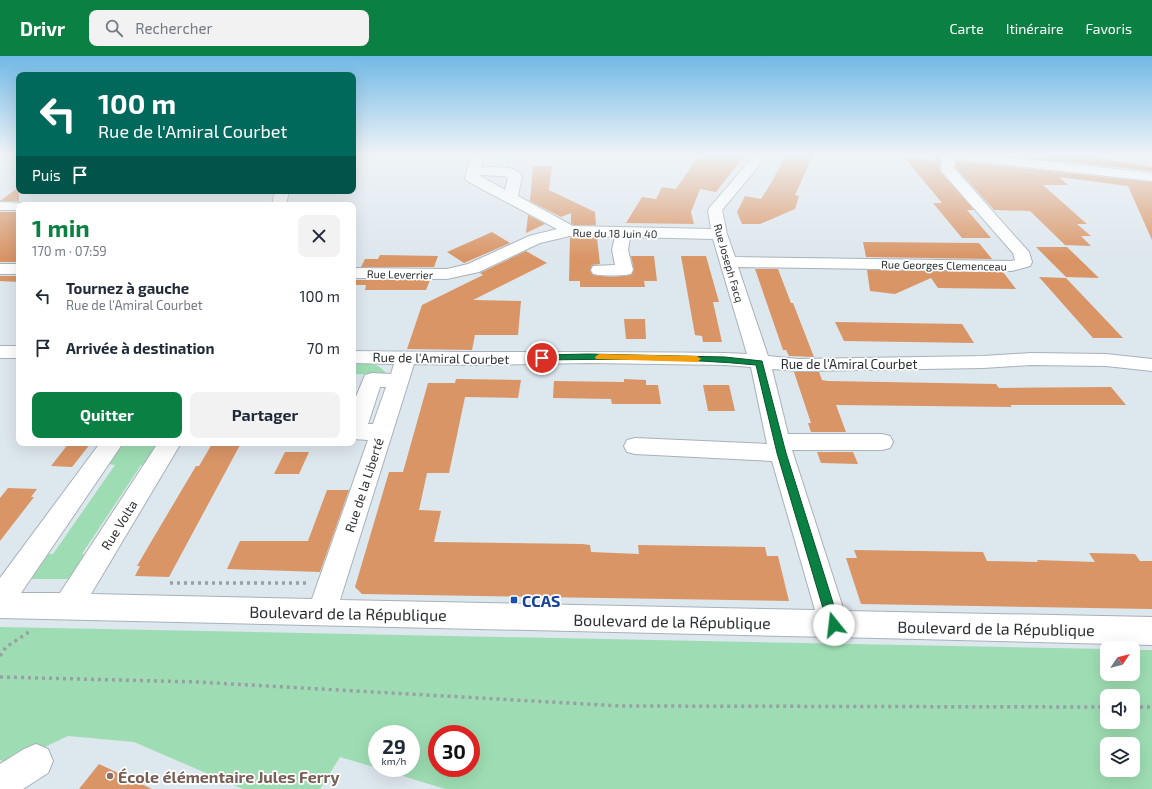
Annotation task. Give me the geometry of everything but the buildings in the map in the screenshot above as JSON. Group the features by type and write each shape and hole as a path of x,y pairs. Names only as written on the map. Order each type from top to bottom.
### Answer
{"street":[{"path":"494,189 549,218 570,232"},
{"path":"511,198 513,189"},
{"name":"Rue Joseph Facq","path":"733,189 715,210 719,234 760,363 780,447 834,625"},
{"name":"Rue Georges Clemenceau","path":"728,262 1012,266 1024,262 1021,252 965,189"},
{"path":"0,206 16,206"},
{"name":"Rue du 18 Juin 40","path":"447,274 473,268 535,240 570,232 719,234"},
{"path":"599,270 624,270 620,250 623,233"},
{"path":"0,269 16,269"},
{"name":"Rue Leverrier","path":"356,273 447,274"},
{"path":"0,352 16,352"},
{"name":"Rue de l'Amiral Courbet","path":"356,357 482,359 595,357 725,360 799,365 983,362 1031,359 1106,360 1152,365"},
{"name":"Rue de la Liberté","path":"322,612 406,358"},
{"path":"635,446 780,447 843,441 882,442"},
{"path":"0,600 110,446"},
{"name":"Rue Volta","path":"68,606 168,446"},
{"name":"Boulevard de la République","path":"0,605 1152,631"},
{"path":"0,784 36,760"}],"path":[{"path":"0,676 196,682 621,706 1100,707"},
{"path":"1140,707 1152,707"}],"green space":[{"path":"356,364 376,365 380,367 387,375 356,374"},
{"path":"121,446 160,446 148,465 141,465 82,554 90,555 71,579 30,579 45,554 53,554 115,465 108,464"},
{"path":"0,627 1100,649 1100,681 1140,681 1140,650 1152,650 1152,789 445,789 406,777 420,777 420,725 368,725 368,766 340,757 320,789 243,789 134,742 68,736 9,764 0,760"}],"slow traffic":[{"path":"599,357 697,359"}],"place":[{"name":"CCAS","path":"514,600"},
{"name":"École élémentaire Jules Ferry","path":"110,776"}],"route":[{"path":"542,358 588,357 725,360 760,363 782,453 834,625"}]}
